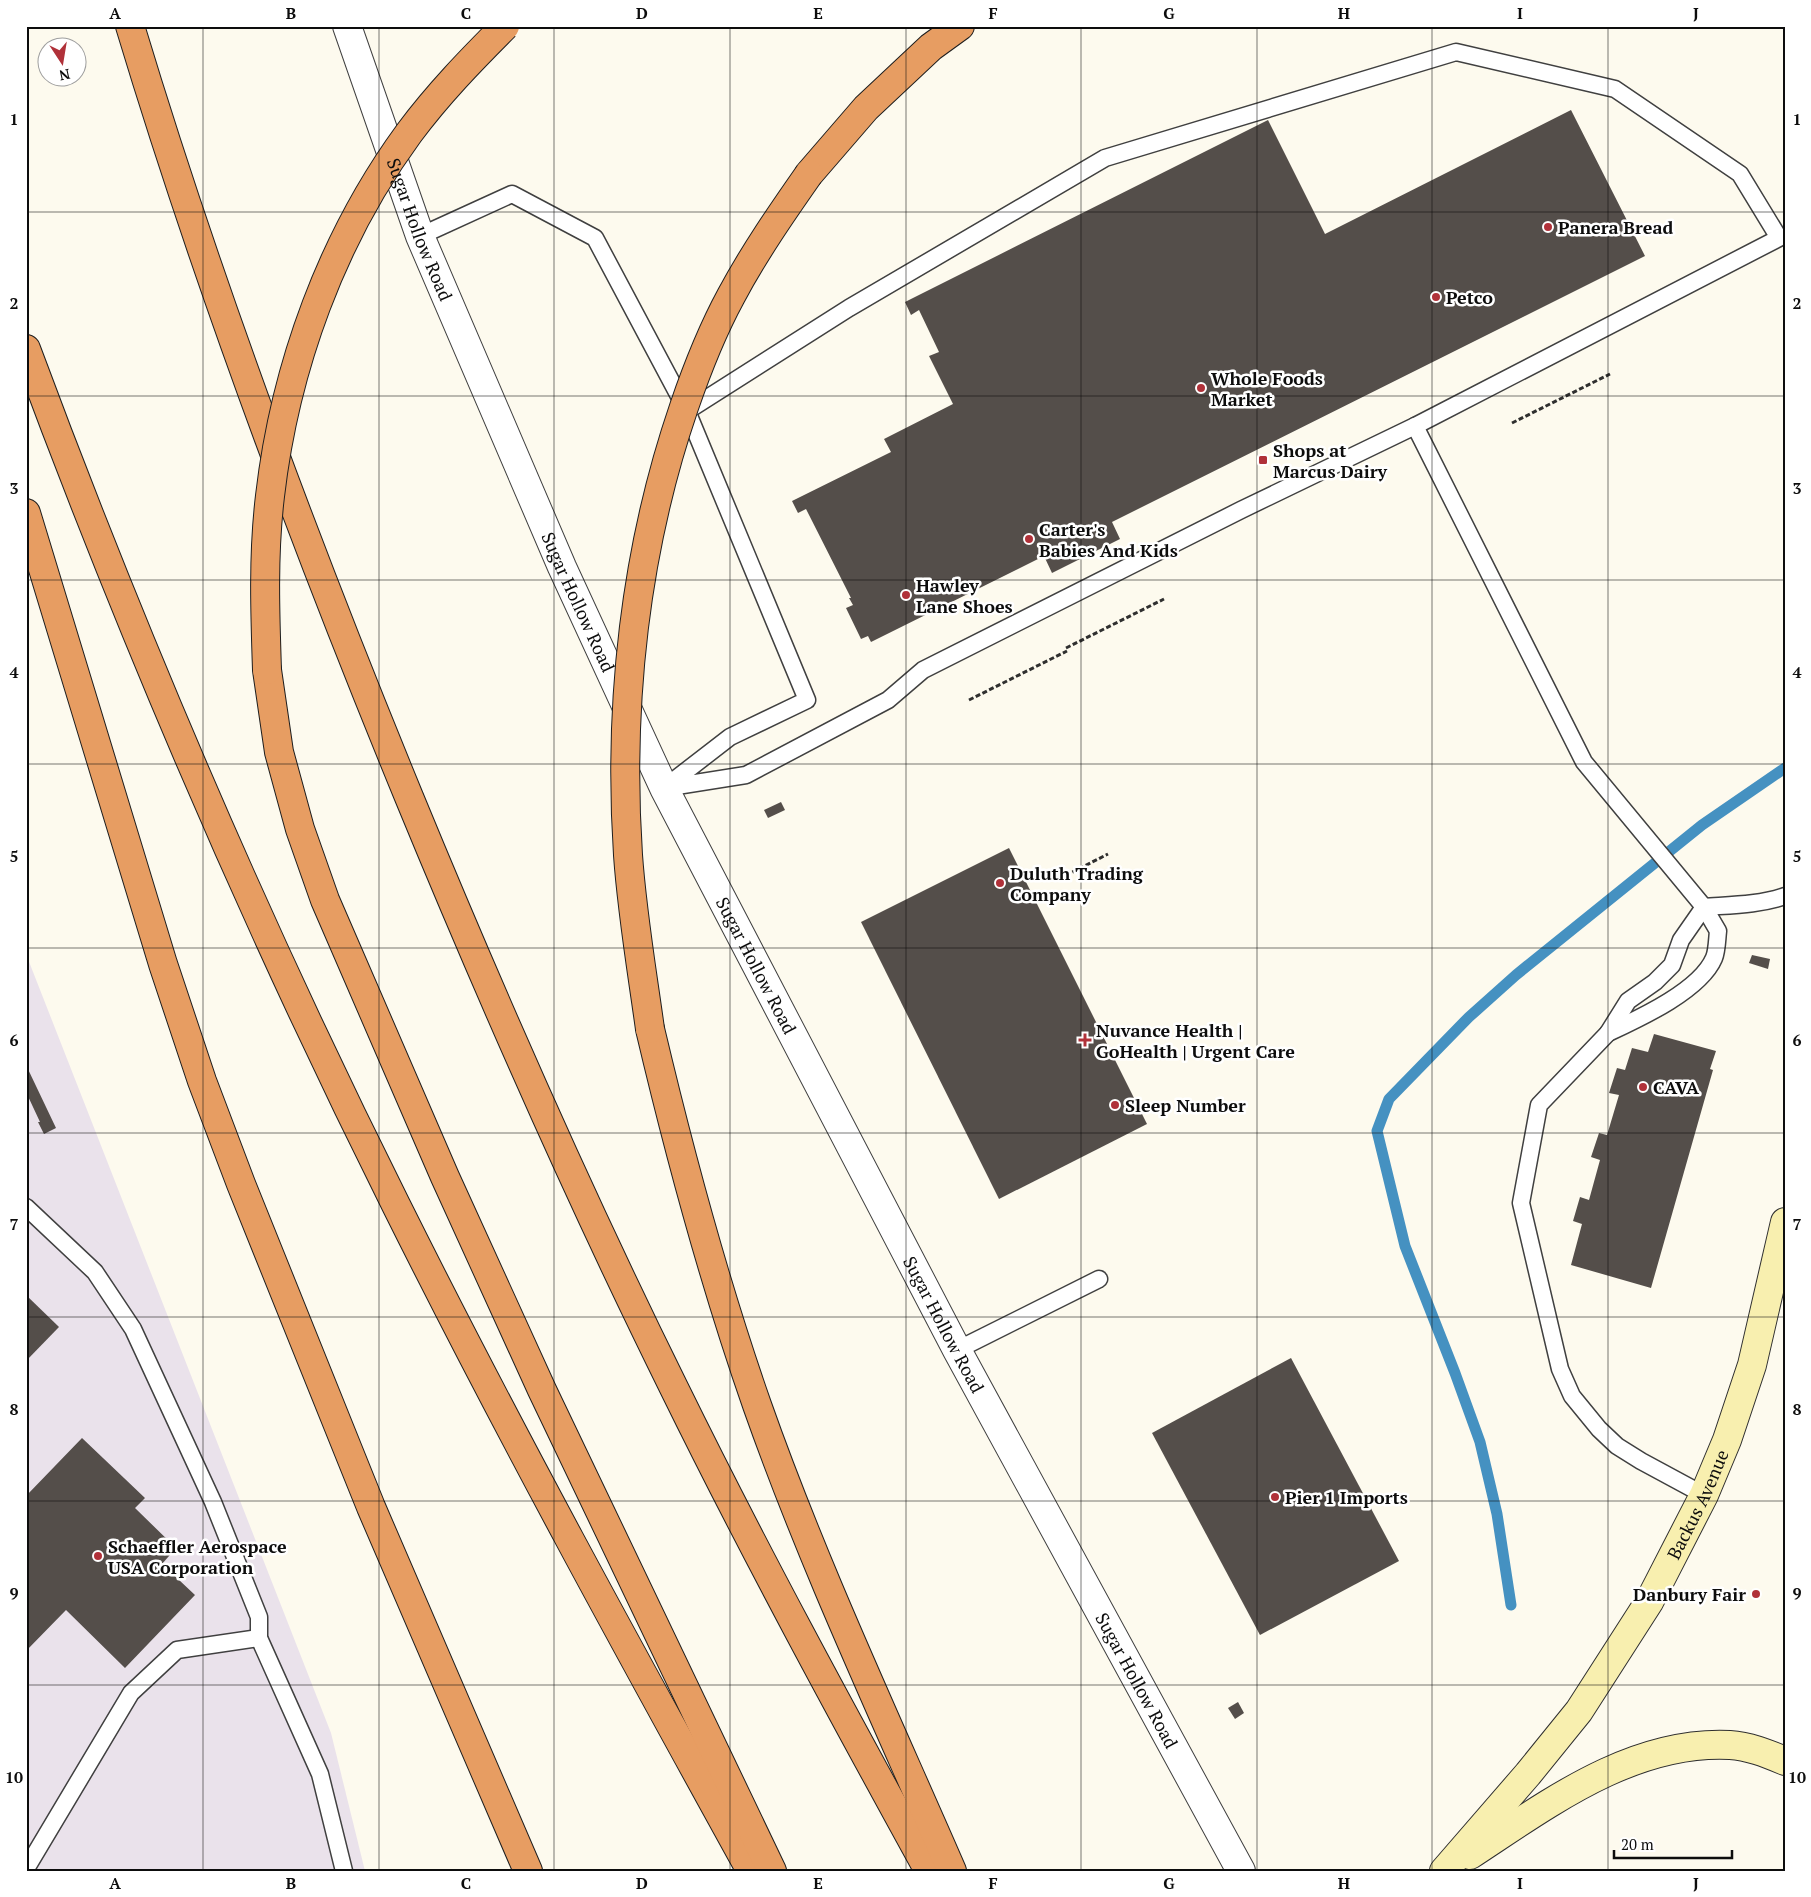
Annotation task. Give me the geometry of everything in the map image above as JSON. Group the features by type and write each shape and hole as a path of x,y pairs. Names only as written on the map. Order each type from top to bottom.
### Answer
{"highway":[{"path":"130,26 183,192 283,476 382,732 498,1007 612,1259 674,1388 804,1643 929,1871"},
{"path":"505,26 460,70 409,134 368,197 330,270 302,344 282,420 270,497 264,581 267,670 280,752 300,829 325,900 445,1177 538,1381 772,1871"},
{"path":"952,1871 797,1512 725,1311 695,1212 650,1029 628,855 625,764 629,676 638,597 650,529 672,442 698,366 731,297 768,233 809,174 866,108 931,47 960,26"},
{"path":"26,349 57,433 162,693 218,824 333,1076 395,1203 522,1452 751,1871"},
{"path":"26,513 163,964 202,1080 244,1193 371,1507 528,1871"}],"main road":[{"name":"Backus Avenue","path":"1445,1871 1579,1711 1649,1602 1704,1495 1727,1440 1752,1365 1785,1222"},
{"path":"1445,1871 1567,1792 1615,1768 1657,1753 1696,1746 1731,1745 1763,1752 1785,1761"}],"street":[{"name":"Sugar Hollow Road","path":"347,26 420,236 562,567 664,788 957,1350 1242,1871"}],"lane":[{"path":"664,788 746,775 888,700 923,670 1241,510 1415,426 1779,238 1740,174 1615,89 1456,52 1105,158 849,308 687,411"},
{"path":"420,236 512,194 595,238 687,411 807,700 730,737 664,788"},
{"path":"1415,426 1584,762 1704,907 1718,932 1714,959 1696,982 1656,1010 1608,1033"},
{"path":"1704,907 1774,900 1785,896"},
{"path":"1704,907 1681,940 1672,965 1654,982 1628,1001 1608,1033 1539,1106 1521,1203 1560,1369 1572,1396 1599,1429 1617,1446 1640,1461 1704,1495"},
{"path":"26,1207 95,1272 133,1329 213,1502 259,1617 259,1638 320,1774 344,1871"},
{"path":"957,1350 1099,1279"},
{"path":"26,1870 131,1693 177,1650 259,1638"}],"path":[{"path":"1512,423 1610,374"},
{"path":"968,700 1164,599"},
{"path":"1060,879 1108,854"}],"shaded area":[{"path":"26,954 331,1733 365,1871 26,1871"}],"building":[{"path":"1571,110 1645,256 1112,522 1120,539 1052,573 1044,556 871,642 868,636 861,639 846,608 853,605 849,598 851,598 806,509 798,513 792,501 891,452 884,439 953,404 929,356 939,352 919,310 911,315 905,302 1268,120 1325,234"},
{"path":"781,802 785,810 768,818 764,810"},
{"path":"1009,848 1147,1124 999,1199 861,922"},
{"path":"1752,955 1770,959 1768,969 1749,963"},
{"path":"1654,1034 1716,1051 1710,1069 1713,1070 1651,1288 1571,1265 1582,1224 1573,1221 1580,1197 1589,1200 1600,1160 1591,1157 1599,1133 1607,1135 1619,1095 1609,1093 1617,1068 1625,1070 1632,1048 1648,1052"},
{"path":"26,1065 56,1128 44,1134 26,1092"},
{"path":"26,1295 59,1327 26,1361"},
{"name":"Pier 1 Imports","path":"1291,1358 1399,1561 1260,1635 1152,1433"},
{"name":"Schaeffler Aerospace USA Corporation","path":"82,1438 145,1498 135,1508 176,1548 162,1564 195,1595 125,1668 66,1610 26,1651 26,1496"},
{"path":"1238,1702 1244,1713 1235,1719 1228,1708"}],"waterway":[{"path":"1511,1605 1497,1514 1480,1442 1405,1246 1377,1131 1389,1099 1469,1017 1516,975 1702,825 1785,768"}],"place":[{"name":"Panera Bread","path":"1548,227"},
{"name":"Petco","path":"1436,297"},
{"name":"Whole Foods Market","path":"1201,388"},
{"name":"Shops at Marcus Dairy","path":"1263,460"},
{"name":"Carter's Babies And Kids","path":"1029,539"},
{"name":"Hawley Lane Shoes","path":"906,595"},
{"name":"Duluth Trading Company","path":"1000,883"},
{"name":"Nuvance Health | GoHealth | Urgent Care","path":"1085,1040"},
{"name":"CAVA","path":"1643,1087"},
{"name":"Sleep Number","path":"1115,1105"},
{"name":"Pier 1 Imports","path":"1275,1497"},
{"name":"Schaeffler Aerospace USA Corporation","path":"98,1556"},
{"name":"Danbury Fair","path":"1756,1594"}]}
